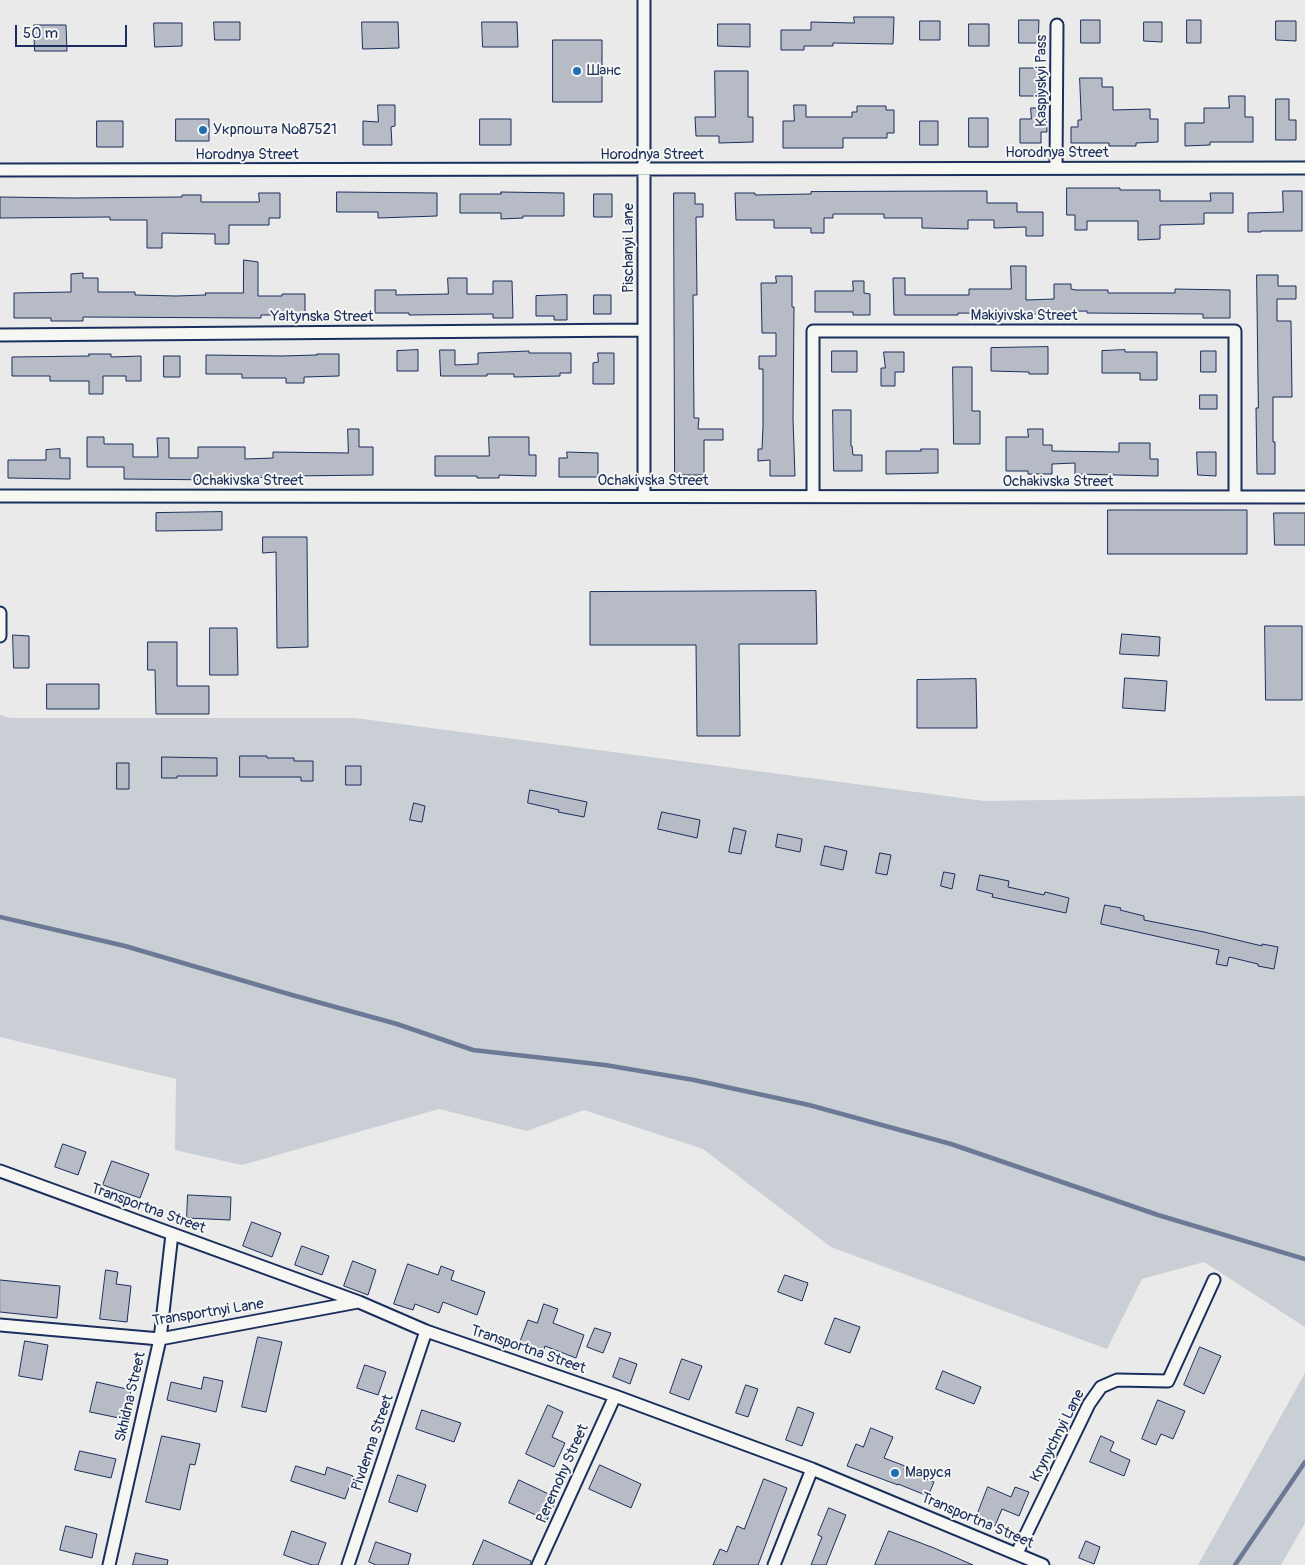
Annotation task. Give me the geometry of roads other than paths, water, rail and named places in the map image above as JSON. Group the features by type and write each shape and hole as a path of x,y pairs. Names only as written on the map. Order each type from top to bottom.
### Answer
{"street":[{"name":"Pischanyi Lane","path":"644,0 644,496"},
{"name":"Kaspiyskyi Pass","path":"1056,168 1057,25"},
{"name":"Horodnya Street","path":"0,170 1305,168"},
{"name":"Yaltynska Street","path":"0,334 644,330"},
{"name":"Makiyivska Street","path":"813,496 812,331 1058,331 1235,332 1235,497"},
{"name":"Ochakivska Street","path":"0,496 1305,497"},
{"path":"0,613 0,636"},
{"name":"Transportna Street","path":"0,1171 360,1302 426,1331 615,1396 812,1469 1043,1565"},
{"name":"Skhidna Street","path":"109,1565 160,1339 172,1234"},
{"name":"Krynychnyi Lane","path":"1017,1553 1089,1404 1101,1387 1117,1380 1168,1381 1214,1280"},
{"name":"Transportnyi Lane","path":"0,1325 160,1339 360,1302"},
{"name":"Pivdenna Street","path":"348,1565 426,1331"},
{"name":"Peremohy Street","path":"538,1565 615,1396"},
{"path":"774,1565 812,1469"}],"waterway":[{"path":"0,917 125,946 397,1024 473,1050 605,1065 694,1080 809,1105 951,1144 1158,1215 1305,1259"},
{"path":"1235,1565 1305,1462"}],"place":[{"name":"Шанс","path":"577,71"},
{"name":"Укрпошта №87521","path":"203,130"},
{"name":"Маруся","path":"895,1473"}]}
